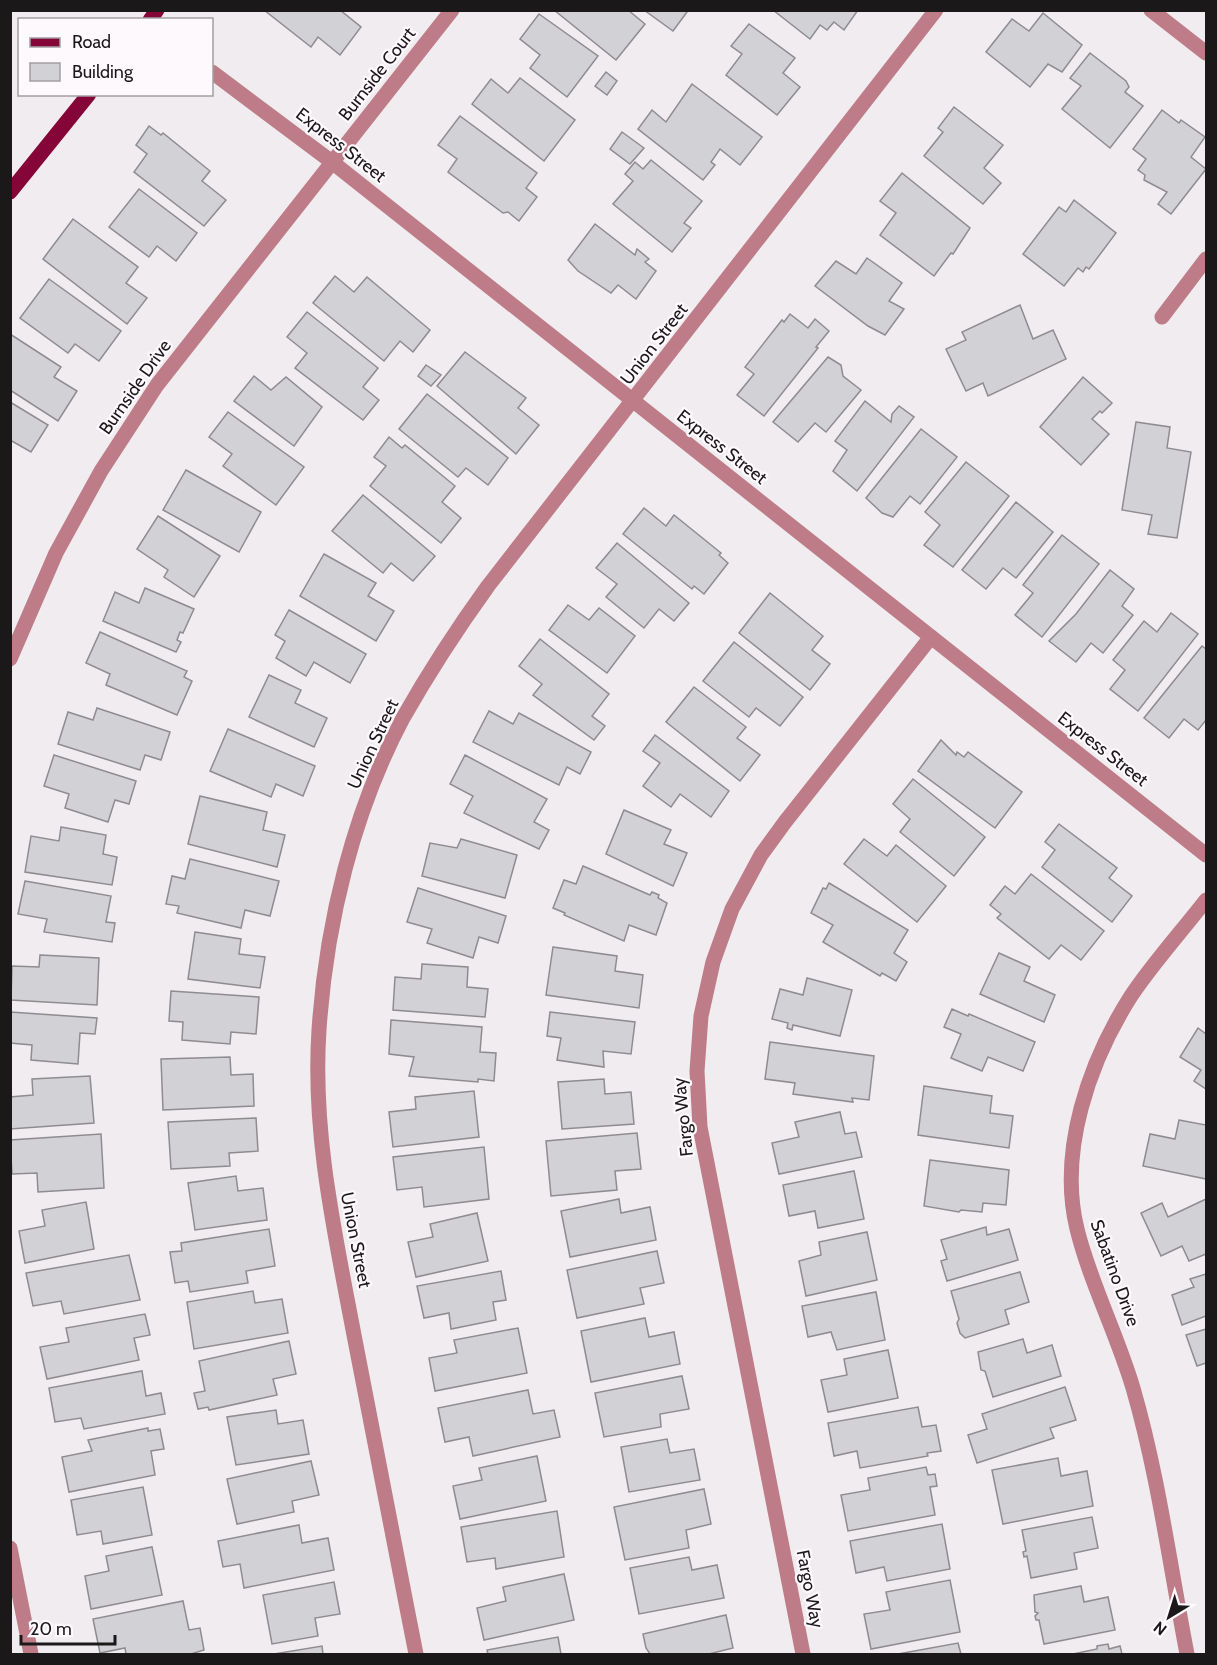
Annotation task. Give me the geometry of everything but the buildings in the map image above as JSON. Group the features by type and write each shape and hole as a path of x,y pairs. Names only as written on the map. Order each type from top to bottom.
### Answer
{"main road":[{"path":"10,192 88,96"}],"street":[{"name":"Burnside Court","path":"332,162 452,10"},
{"name":"Union Street","path":"416,1654 326,1187 318,1102 319,1042 328,948 344,873 370,793 402,721 446,645 482,595 936,10"},
{"path":"1151,10 1206,53"},
{"name":"Express Street","path":"213,73 332,162 1206,855"},
{"name":"Burnside Drive","path":"10,659 56,553 101,471 157,385 332,162"},
{"path":"1162,317 1206,259"},
{"name":"Fargo Way","path":"803,1654 700,1127 697,1071 701,1016 713,962 732,909 761,855 931,637"},
{"name":"Sabatino Drive","path":"1187,1654 1140,1413 1120,1343 1079,1237 1071,1189 1072,1156 1083,1102 1104,1046 1132,996 1206,900"},
{"path":"10,1548 31,1654"}]}
